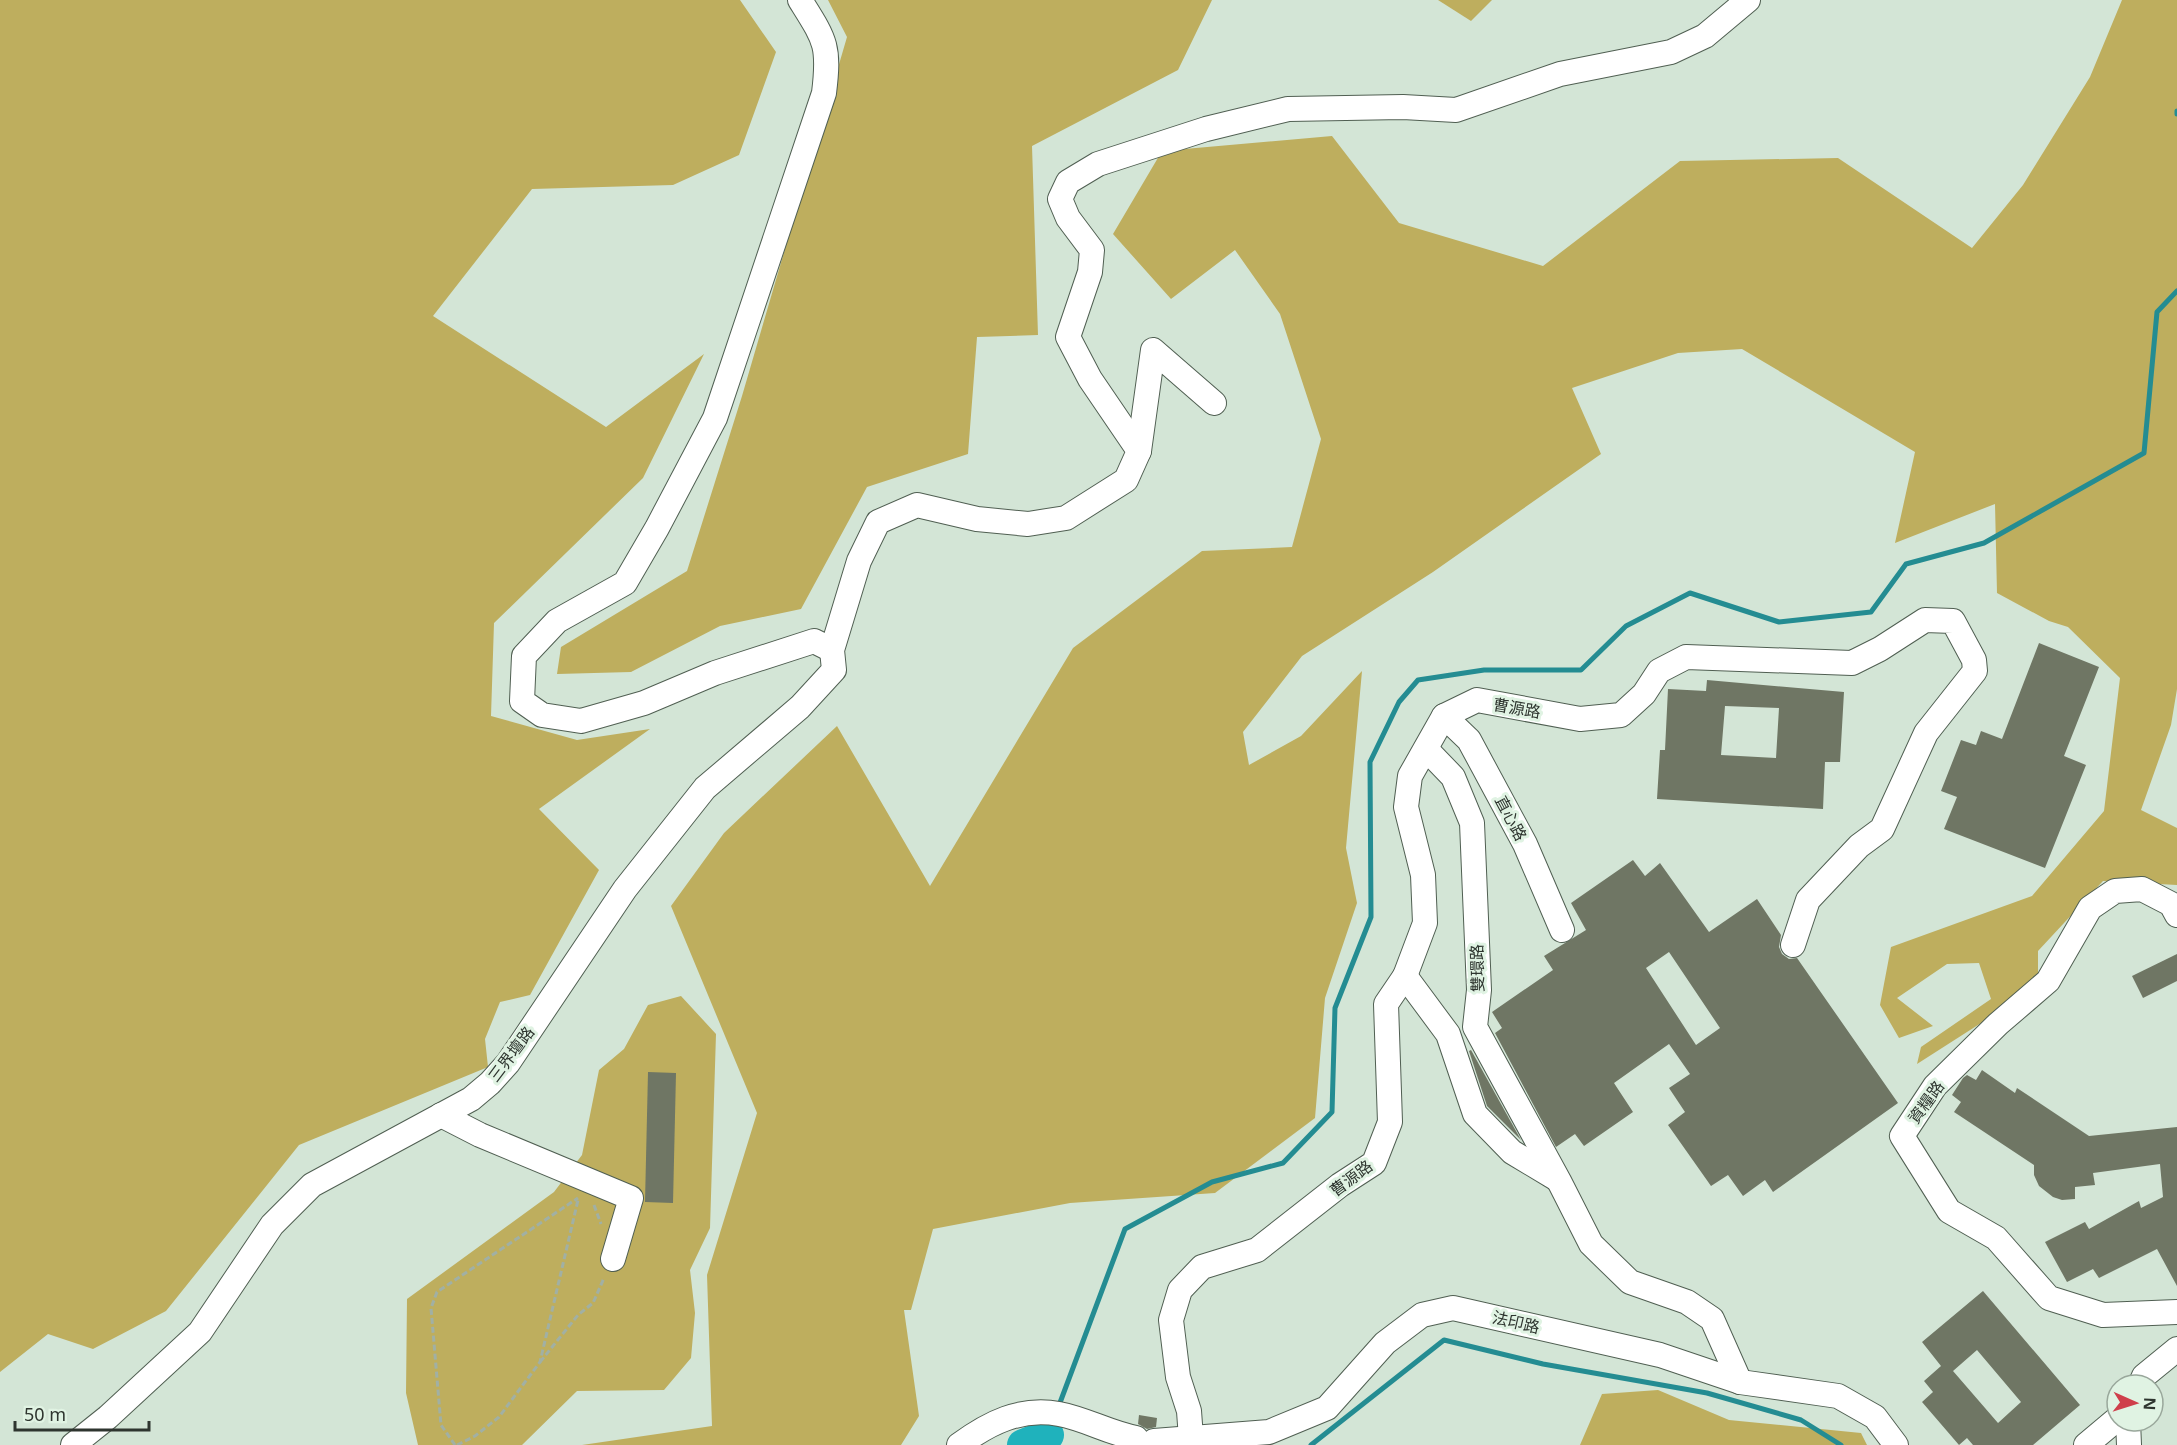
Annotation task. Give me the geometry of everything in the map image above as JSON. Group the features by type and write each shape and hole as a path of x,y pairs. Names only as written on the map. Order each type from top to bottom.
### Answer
{"street":[{"path":"800,0 821,32 828,60 824,93 715,418 625,584 557,621 524,656 522,701 542,716 581,721 644,703 715,673 814,641 832,651"},
{"path":"1139,451 1090,379 1068,337 1090,272 1092,250 1068,218 1060,199 1068,182 1098,164 1150,146 1288,109 1403,107 1456,110 1560,74 1671,52 1705,36 1748,0"},
{"name":"三界壇路","path":"73,1445 108,1417 200,1332 272,1225 312,1185 471,1099 508,1063 632,880 705,788 823,684 834,670 832,651 859,561 878,522 917,505 977,519 1028,524 1066,518 1126,480 1139,451 1154,350 1214,403"},
{"name":"曹源路","path":"1191,1438 1189,1411 1178,1377 1171,1320 1180,1290 1202,1267 1257,1250 1340,1185 1374,1163 1390,1122 1386,1004 1406,976 1425,923 1423,875 1406,807 1410,776 1444,716 1477,700 1580,719 1621,715 1644,694 1659,671 1686,657 1852,663 1880,649 1925,620 1953,621 1974,660 1975,671 1926,733 1882,829 1859,846 1808,900 1793,945"},
{"name":"直心路","path":"1444,716 1469,740 1525,844 1562,930"},
{"name":"雙環路","path":"1426,749 1453,777 1472,823 1479,990 1475,1028 1591,1244 1630,1282 1687,1302 1712,1319 1740,1382"},
{"name":"資糧路","path":"2177,915 2170,904 2142,889 2115,891 2090,908 2048,981 1998,1024 1935,1086 1902,1136 1949,1211 1996,1238 2049,1298 2103,1315 2177,1312"},
{"path":"1406,976 1448,1034 1475,1114 1512,1152 1559,1181"},
{"path":"1448,1034 1478,1005"},
{"path":"441,1115 480,1135 594,1180 631,1198 613,1259"},
{"name":"法印路","path":"959,1445 988,1424 1017,1415 1059,1414 1145,1439 1191,1438 1269,1431 1327,1408 1385,1343 1422,1315 1453,1308 1660,1354 1740,1382 1838,1396 1875,1417 1896,1445"},
{"path":"2148,1373 2177,1349"},
{"path":"2086,1445 2105,1429"}],"path":[{"path":"540,1362 578,1198 437,1292 431,1308 441,1425 456,1445 475,1436 499,1417 578,1315 593,1303 613,1259"}],"shaded area":[{"path":"0,0 740,0 776,52 739,155 673,185 532,189 433,316 606,427 704,354 643,478 494,623 491,716 577,740 650,729 539,809 599,870 530,995 500,1002 485,1039 488,1067 299,1145 166,1311 93,1349 48,1334 0,1372"},
{"path":"828,0 1212,0 1178,70 1032,146 1038,335 977,337 968,454 867,487 801,609 720,626 631,672 557,674 561,647 687,571 742,396 847,37"},
{"path":"1438,0 1492,0 1471,21"},
{"path":"2122,0 2177,0 2177,689 2171,725 2141,810 2177,828 2177,885 2103,881 2038,951 2038,980 1992,1016 1917,1064 1921,1047 1991,999 1979,963 1947,964 1897,998 1933,1026 1899,1038 1880,1005 1891,947 2032,896 2104,811 2120,678 2068,627 2049,621 1997,593 1995,504 1895,543 1915,452 1742,349 1678,353 1572,388 1601,454 1433,572 1302,656 1243,732 1249,765 1301,736 1362,671 1346,848 1357,903 1325,998 1315,1118 1215,1193 1070,1203 933,1229 911,1310 904,1310 919,1416 901,1445 582,1445 712,1426 707,1275 757,1113 671,906 724,833 837,726 930,886 1073,648 1202,551 1292,547 1321,439 1280,314 1235,250 1171,299 1113,234 1162,151 1332,136 1399,223 1543,266 1680,161 1838,158 1972,248 2023,185 2090,77"},
{"path":"681,996 716,1034 710,1228 690,1270 695,1313 691,1358 664,1390 577,1391 522,1445 418,1445 406,1393 407,1299 554,1192 582,1155 599,1070 624,1049 648,1005"},
{"path":"1658,1390 1729,1420 1861,1433 1867,1445 1580,1445 1602,1394"}],"building":[{"path":"2039,643 2099,667 2064,756 2086,765 2045,868 1944,829 1957,797 1941,791 1961,740 1976,745 1981,731 2002,739"},
{"path":"1707,680 1844,692 1840,762 1825,762 1823,809 1657,799 1660,750 1665,750 1668,689 1706,691","holes":["1725,706 1779,708 1776,758 1721,755"]},
{"path":"1633,860 1645,876 1660,863 1709,932 1757,899 1781,935 1779,947 1782,954 1789,959 1797,958 1898,1103 1773,1192 1765,1180 1743,1196 1728,1175 1711,1186 1668,1125 1685,1112 1669,1088 1690,1074 1669,1044 1614,1083 1633,1112 1584,1146 1575,1134 1556,1147 1495,1033 1502,1028 1492,1012 1553,970 1544,956 1586,930 1571,903","holes":["1669,952 1720,1028 1696,1045 1646,968"]},
{"path":"2177,954 2177,981 2143,998 2132,976"},
{"path":"1471,1050 1521,1140 1487,1106 1469,1051"},
{"path":"1982,1070 2015,1093 2017,1088 2089,1136 2177,1127 2177,1286 2157,1249 2099,1278 2093,1269 2067,1282 2045,1242 2085,1222 2089,1229 2139,1201 2141,1208 2163,1197 2160,1164 2093,1173 2095,1185 2075,1187 2075,1199 2062,1200 2053,1197 2039,1186 2034,1175 2034,1165 1954,1112 1961,1102 1952,1095 1963,1078 1967,1075 1976,1080"},
{"path":"648,1072 676,1073 673,1203 645,1202"},
{"path":"1983,1291 2080,1405 2033,1445 1973,1445 1967,1438 1959,1445 1922,1402 1933,1392 1924,1381 1941,1366 1922,1342","holes":["1977,1350 2021,1402 1998,1423 1953,1371"]},
{"path":"1139,1415 1157,1418 1156,1427 1147,1429 1138,1424"}],"waterway":[{"path":"1058,1408 1125,1229 1212,1182 1283,1163 1332,1112 1335,1008 1371,917 1370,762 1399,702 1418,680 1484,670 1581,670 1626,626 1690,593 1779,622 1871,612 1906,564 1984,543 2144,453 2157,312 2177,291"},
{"path":"1311,1445 1444,1340 1543,1364 1707,1393 1801,1420 1841,1445"},
{"path":"1054,1420 1048,1435 1057,1445"},
{"path":"1023,1445 1048,1435"}]}
